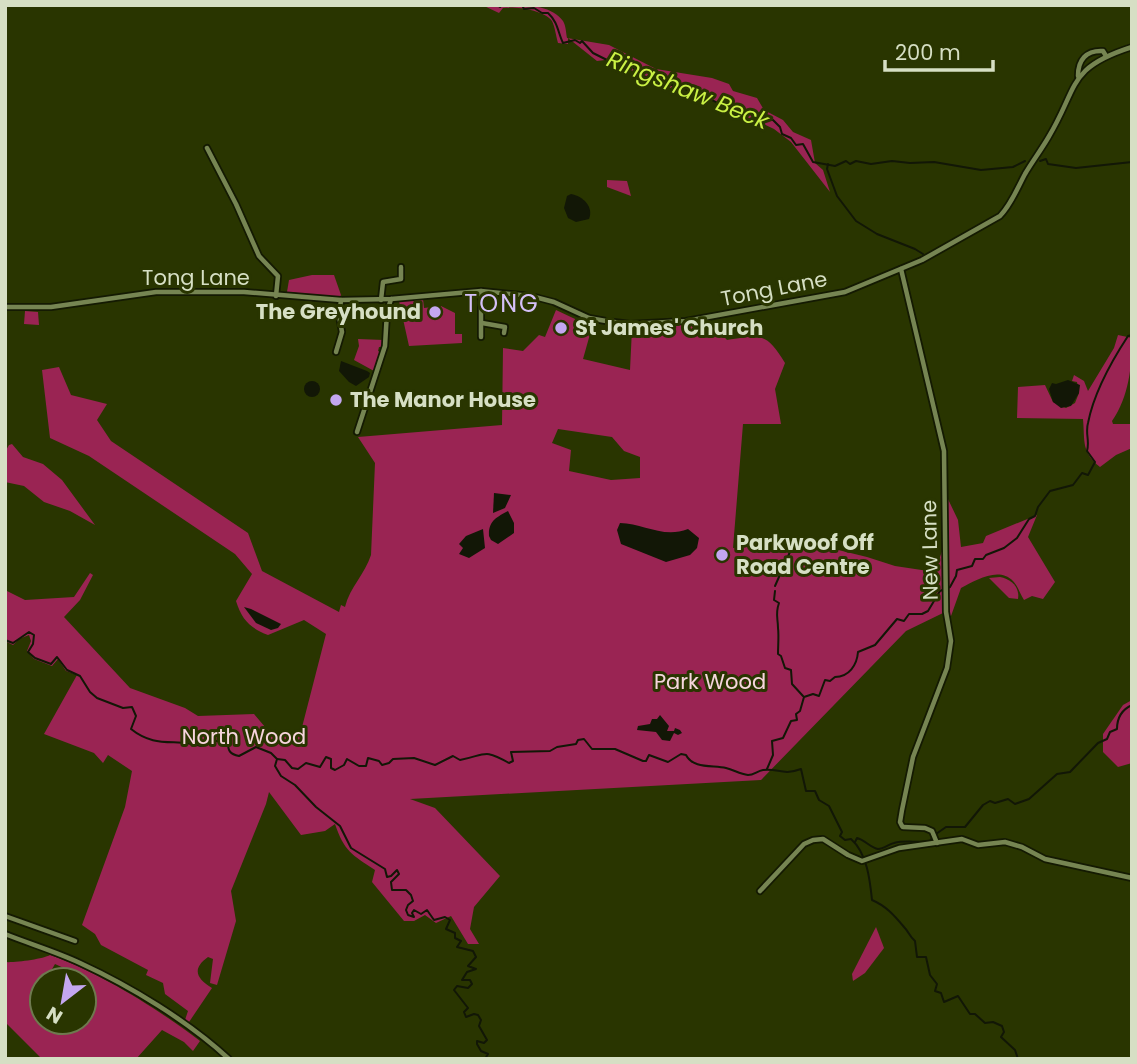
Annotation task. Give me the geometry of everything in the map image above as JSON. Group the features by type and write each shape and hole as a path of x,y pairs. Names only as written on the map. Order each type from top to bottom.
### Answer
{"street":[{"name":"Tong Lane","path":"5,307 51,307 156,292 244,292 341,300 381,300 481,292 513,293 546,299 584,316 630,324 686,321 833,295 942,250 1002,214 1048,138 1078,77 1106,56 1132,47"},
{"name":"Tong Lane","path":"1078,77 1078,67 1083,57 1096,51 1103,51 1106,56"},
{"path":"207,148 259,256 278,276 276,296"},
{"path":"381,300 383,282 401,279 401,267"},
{"name":"New Lane","path":"901,269 944,451 946,612 951,632 949,659 913,757 900,822 903,827 932,831 937,843"},
{"path":"481,292 481,337"},
{"path":"357,432 385,346 387,312 391,299"},
{"path":"336,352 342,331 339,316 341,300"},
{"path":"482,323 505,327 504,332"},
{"path":"760,891 794,853 813,840 823,839 848,855 864,860 899,848 962,839 978,845 1005,842 1045,859 1132,878"},
{"path":"5,916 75,941"},
{"path":"5,934 78,961 186,1026 229,1059"}],"green space":[{"path":"482,5 526,5 548,10 563,21 568,44 558,43 552,21 543,14 515,8 503,8 499,13"},
{"path":"568,38 609,45 656,69 712,78 729,84 733,91 757,98 764,110 783,120 793,132 811,140 815,163 823,170 830,192 791,142 774,129 732,112 690,88 671,88 650,82 613,59 597,61"},
{"path":"607,180 627,181 631,196 607,187"},
{"path":"312,275 334,275 340,297 287,292 289,280"},
{"path":"423,299 424,308 441,306 455,313 455,334 462,334 462,343 409,346 399,301"},
{"path":"556,310 592,327 583,359 630,370 632,329 648,325 709,320 727,340 755,337 762,338 773,346 785,363 775,389 781,424 743,424 733,548 789,538 895,566 935,572 943,548 947,547 947,497 958,520 961,547 983,543 986,536 1037,515 1028,537 1055,582 1043,599 1032,596 1024,600 1013,581 1001,575 987,576 961,588 951,616 943,613 906,631 761,780 410,799 435,808 500,876 474,907 470,929 479,944 468,944 451,916 436,923 425,915 414,921 404,921 372,882 375,870 350,852 335,824 325,831 301,835 269,792 231,891 236,921 217,985 210,983 213,959 208,957 199,966 198,974 212,988 187,1025 184,1023 188,1011 165,994 163,983 146,975 148,970 101,945 95,934 82,925 125,807 132,771 108,755 103,763 94,753 44,734 77,675 66,671 58,659 52,666 34,659 27,651 31,641 29,635 13,645 5,641 5,590 25,600 74,597 90,573 93,575 80,600 64,617 130,688 185,708 198,716 254,714 271,734 300,735 326,634 304,620 268,635 247,622 236,601 252,574 235,554 89,456 50,438 42,370 59,367 71,395 107,404 97,420 111,441 248,533 262,571 339,612 341,605 345,607 371,555 375,463 358,437 502,425 503,348 523,351 539,335 545,337","holes":["558,429 612,437 624,451 640,457 640,478 611,480 569,471 571,450 552,443"]},
{"path":"25,311 38,312 39,325 24,324"},
{"path":"1118,335 1132,338 1131,359 1126,392 1112,421 1113,424 1132,424 1132,448 1116,455 1100,467 1087,451 1083,419 1017,418 1018,387 1045,385 1053,402 1066,408 1075,403 1079,393 1077,382 1072,381 1074,375 1084,381 1088,391 1114,348"},
{"path":"358,339 384,340 379,347 374,371 354,360 359,346"},
{"path":"12,444 23,457 43,464 62,480 95,525 70,511 44,502 24,486 5,482 5,452"},
{"path":"1000,577 1014,584 1018,599 1009,598 989,578"},
{"path":"1132,700 1132,763 1118,767 1103,752 1103,734 1123,705"},
{"path":"876,927 884,948 865,973 853,981 852,974"},
{"path":"50,955 77,966 28,966 28,1036 98,1036 98,976 166,1016 200,1041 193,1051 184,1042 162,1030 136,1059 42,1059 5,1022 5,962"}],"shaded area":[{"path":"571,194 586,203 590,210 589,219 576,222 568,218 564,208 567,196"},
{"path":"341,361 367,371 370,373 369,377 356,386 349,382 339,371"},
{"path":"1068,380 1080,385 1079,393 1071,406 1061,408 1053,402 1049,389 1052,383"},
{"path":"312,381 318,383 318,395 312,397 306,395 304,389 306,383"},
{"path":"494,493 511,495 505,508 493,513"},
{"path":"508,511 514,523 514,533 498,544 489,536 490,527"},
{"path":"620,523 670,532 688,529 699,538 697,548 690,555 666,562 621,544 617,530"},
{"path":"483,529 485,548 469,558 459,554 463,548 459,544 466,536"},
{"path":"244,607 281,624 271,630 256,623"},
{"path":"660,715 669,726 667,731 674,731 675,728 682,733 674,733 670,741 662,740 656,732 637,730 638,726 650,724 652,719 657,719"}],"waterway":[{"name":"Ringshaw Beck","path":"497,5 502,5"},
{"name":"Ringshaw Beck","path":"522,5 524,9 534,8 548,13 556,24 563,43 582,41 593,53 609,61 628,63 643,76 694,91 723,105 737,106 738,110 750,113 757,120 773,120 780,127 782,134 791,138 796,145 803,144 813,162 835,166 846,161 850,164 856,161 871,164 892,161 934,162 981,170 1013,167 1025,161"},
{"path":"1040,161 1046,159 1048,164 1076,168 1132,162"},
{"path":"828,164 827,169 837,196 856,221 877,234 923,254"},
{"path":"767,769 773,755 772,741 783,738 791,721 797,720 796,714 800,711 804,697 813,694 819,696 825,680 830,681 848,673 854,666 858,652 875,645 897,619 904,621 909,614 928,611 940,591 950,587 957,570 972,566 975,559 983,559 1017,538 1050,491 1073,485 1082,473 1088,475 1095,462 1087,451 1087,427 1091,411 1109,367 1128,336 1132,335"},
{"path":"775,586 793,545 800,544 811,548 815,546"},
{"path":"775,591 774,600 779,603 778,654 785,668 791,670 792,684 803,696"},
{"path":"5,640 13,643 29,632 34,635 28,652 51,664 57,657 67,670 80,676 97,698 123,708 132,707 136,716 131,729 149,739 201,746 220,741 228,743 230,752 239,756 256,747 271,753 277,759 275,766 281,776 295,785 316,807 340,826 351,848 385,869 387,877 397,870 399,874 391,882 392,890 406,890 411,895 413,901 406,910 408,915 414,917 414,910 421,914 427,910 434,920 445,917 450,920 446,929 455,933 455,938 461,941 457,947 473,951 476,957 468,966 476,969 467,972 462,980 470,980 472,984 468,988 457,986 454,990 468,1008 464,1012 466,1017 474,1014 481,1020 479,1026 487,1040 484,1043 477,1041 477,1044 481,1051 488,1054 485,1059"},
{"path":"936,834 946,827 965,827 983,805 990,801 995,803 1008,799 1015,804 1029,799 1057,774 1070,772 1098,743 1107,739 1110,732 1117,729 1122,712 1132,705"},
{"path":"277,759 285,760 292,768 298,769 306,763 320,767 326,757 331,759 331,768 335,770 344,765 347,759 359,766 366,766 368,758 379,761 382,765 393,759 414,758 435,765 453,756 460,760 489,754 509,763 513,761 511,752 550,751 584,739 592,749 615,749 643,761 646,761 649,755 668,762 681,754 686,755 693,763 726,768 748,775 763,770 789,772 801,769 806,791 815,791 819,800 829,806 842,832 840,836 845,840 851,839 861,852 869,876 872,900 882,905 906,929 915,941 917,957 926,957 930,975 937,984 935,991 941,993 944,1002 958,996 970,1014 975,1014 985,1023 993,1022 1002,1026 1004,1032 1001,1037 1015,1050 1018,1059"},
{"path":"855,842 857,838 878,849 898,842 930,841 932,838"}],"place":[{"name":"The Greyhound","path":"435,312"},
{"name":"St James' Church","path":"561,328"},
{"name":"The Manor House","path":"336,400"},
{"name":"Parkwoof Off Road Centre","path":"722,555"}],"district":[{"name":"TONG","path":"502,304"}],"park label":[{"name":"Park Wood","path":"710,682"},
{"name":"North Wood","path":"244,737"}]}
